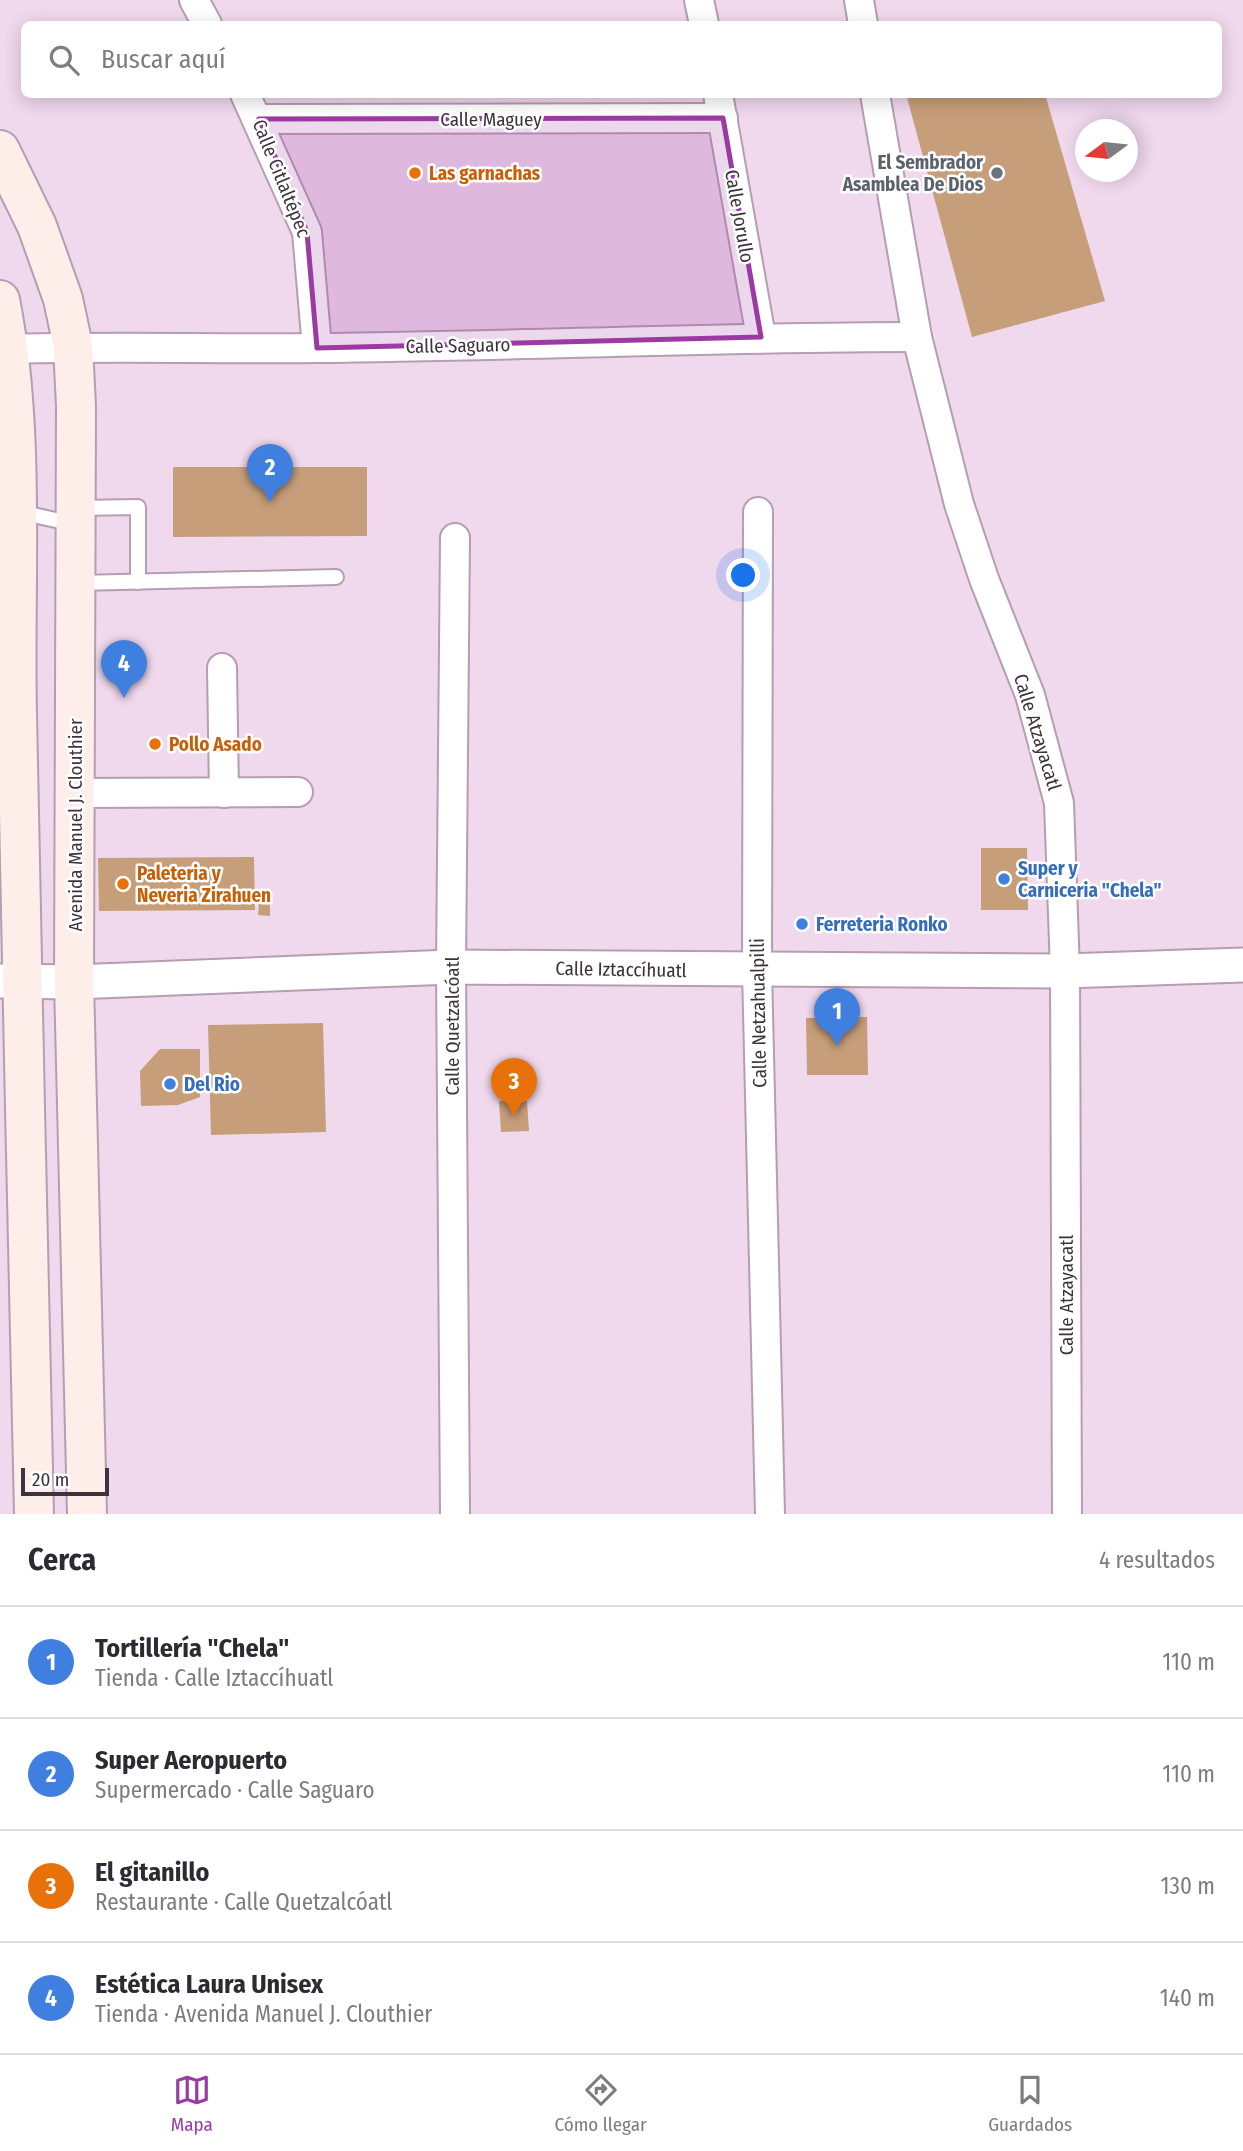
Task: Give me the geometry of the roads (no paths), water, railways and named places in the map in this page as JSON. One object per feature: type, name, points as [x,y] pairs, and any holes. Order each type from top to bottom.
[{"type":"main road","name":"Avenida Manuel J. Clouthier","points":[[0,150],[52,262],[73,346],[76,516],[74,982],[87,1514]]},
{"type":"main road","points":[[0,300],[5,349],[8,510],[11,980],[34,1514]]},
{"type":"street","points":[[194,0],[205,21]]},
{"type":"street","points":[[699,0],[703,21]]},
{"type":"street","points":[[859,0],[862,21]]},
{"type":"street","name":"Calle Citlaltépec","points":[[248,98],[307,232],[317,348]]},
{"type":"street","name":"Calle Atzayacatl","points":[[876,98],[916,337],[959,504],[984,579],[1030,695],[1054,776],[1062,827],[1067,1514]]},
{"type":"street","name":"Calle Maguey","points":[[259,119],[721,106]]},
{"type":"street","name":"Calle Jorullo","points":[[721,106],[761,337]]},
{"type":"street","name":"Calle Saguaro","points":[[5,349],[73,346],[317,348],[761,337],[916,337]]},
{"type":"street","name":"Calle Netzahualpilli","points":[[758,512],[757,970],[770,1514]]},
{"type":"street","name":"Calle Quetzalcóatl","points":[[455,538],[451,967],[455,1514]]},
{"type":"street","points":[[222,668],[224,793]]},
{"type":"street","points":[[75,793],[298,792]]},
{"type":"street","name":"Calle Iztaccíhuatl","points":[[11,980],[74,982],[451,967],[1065,971],[1243,965]]},
{"type":"lane","points":[[8,510],[76,516],[138,507],[138,582]]},
{"type":"lane","points":[[75,583],[336,577]]},
{"type":"place","name":"Las garnachas","points":[[415,173]]},
{"type":"place","name":"El Sembrador Asamblea De Dios","points":[[997,173]]},
{"type":"place","name":"Super Aeropuerto","points":[[270,502]]},
{"type":"place","name":"Estética Laura Unisex","points":[[124,698]]},
{"type":"place","name":"Pollo Asado","points":[[155,744]]},
{"type":"place","name":"Super y Carniceria \"Chela\"","points":[[1004,879]]},
{"type":"place","name":"Paleteria y Neveria Zirahuen","points":[[123,884]]},
{"type":"place","name":"Ferreteria Ronko","points":[[802,924]]},
{"type":"place","name":"Tortillería \"Chela\"","points":[[837,1046]]},
{"type":"place","name":"Del Rio","points":[[170,1084]]},
{"type":"place","name":"El gitanillo","points":[[514,1116]]}]
